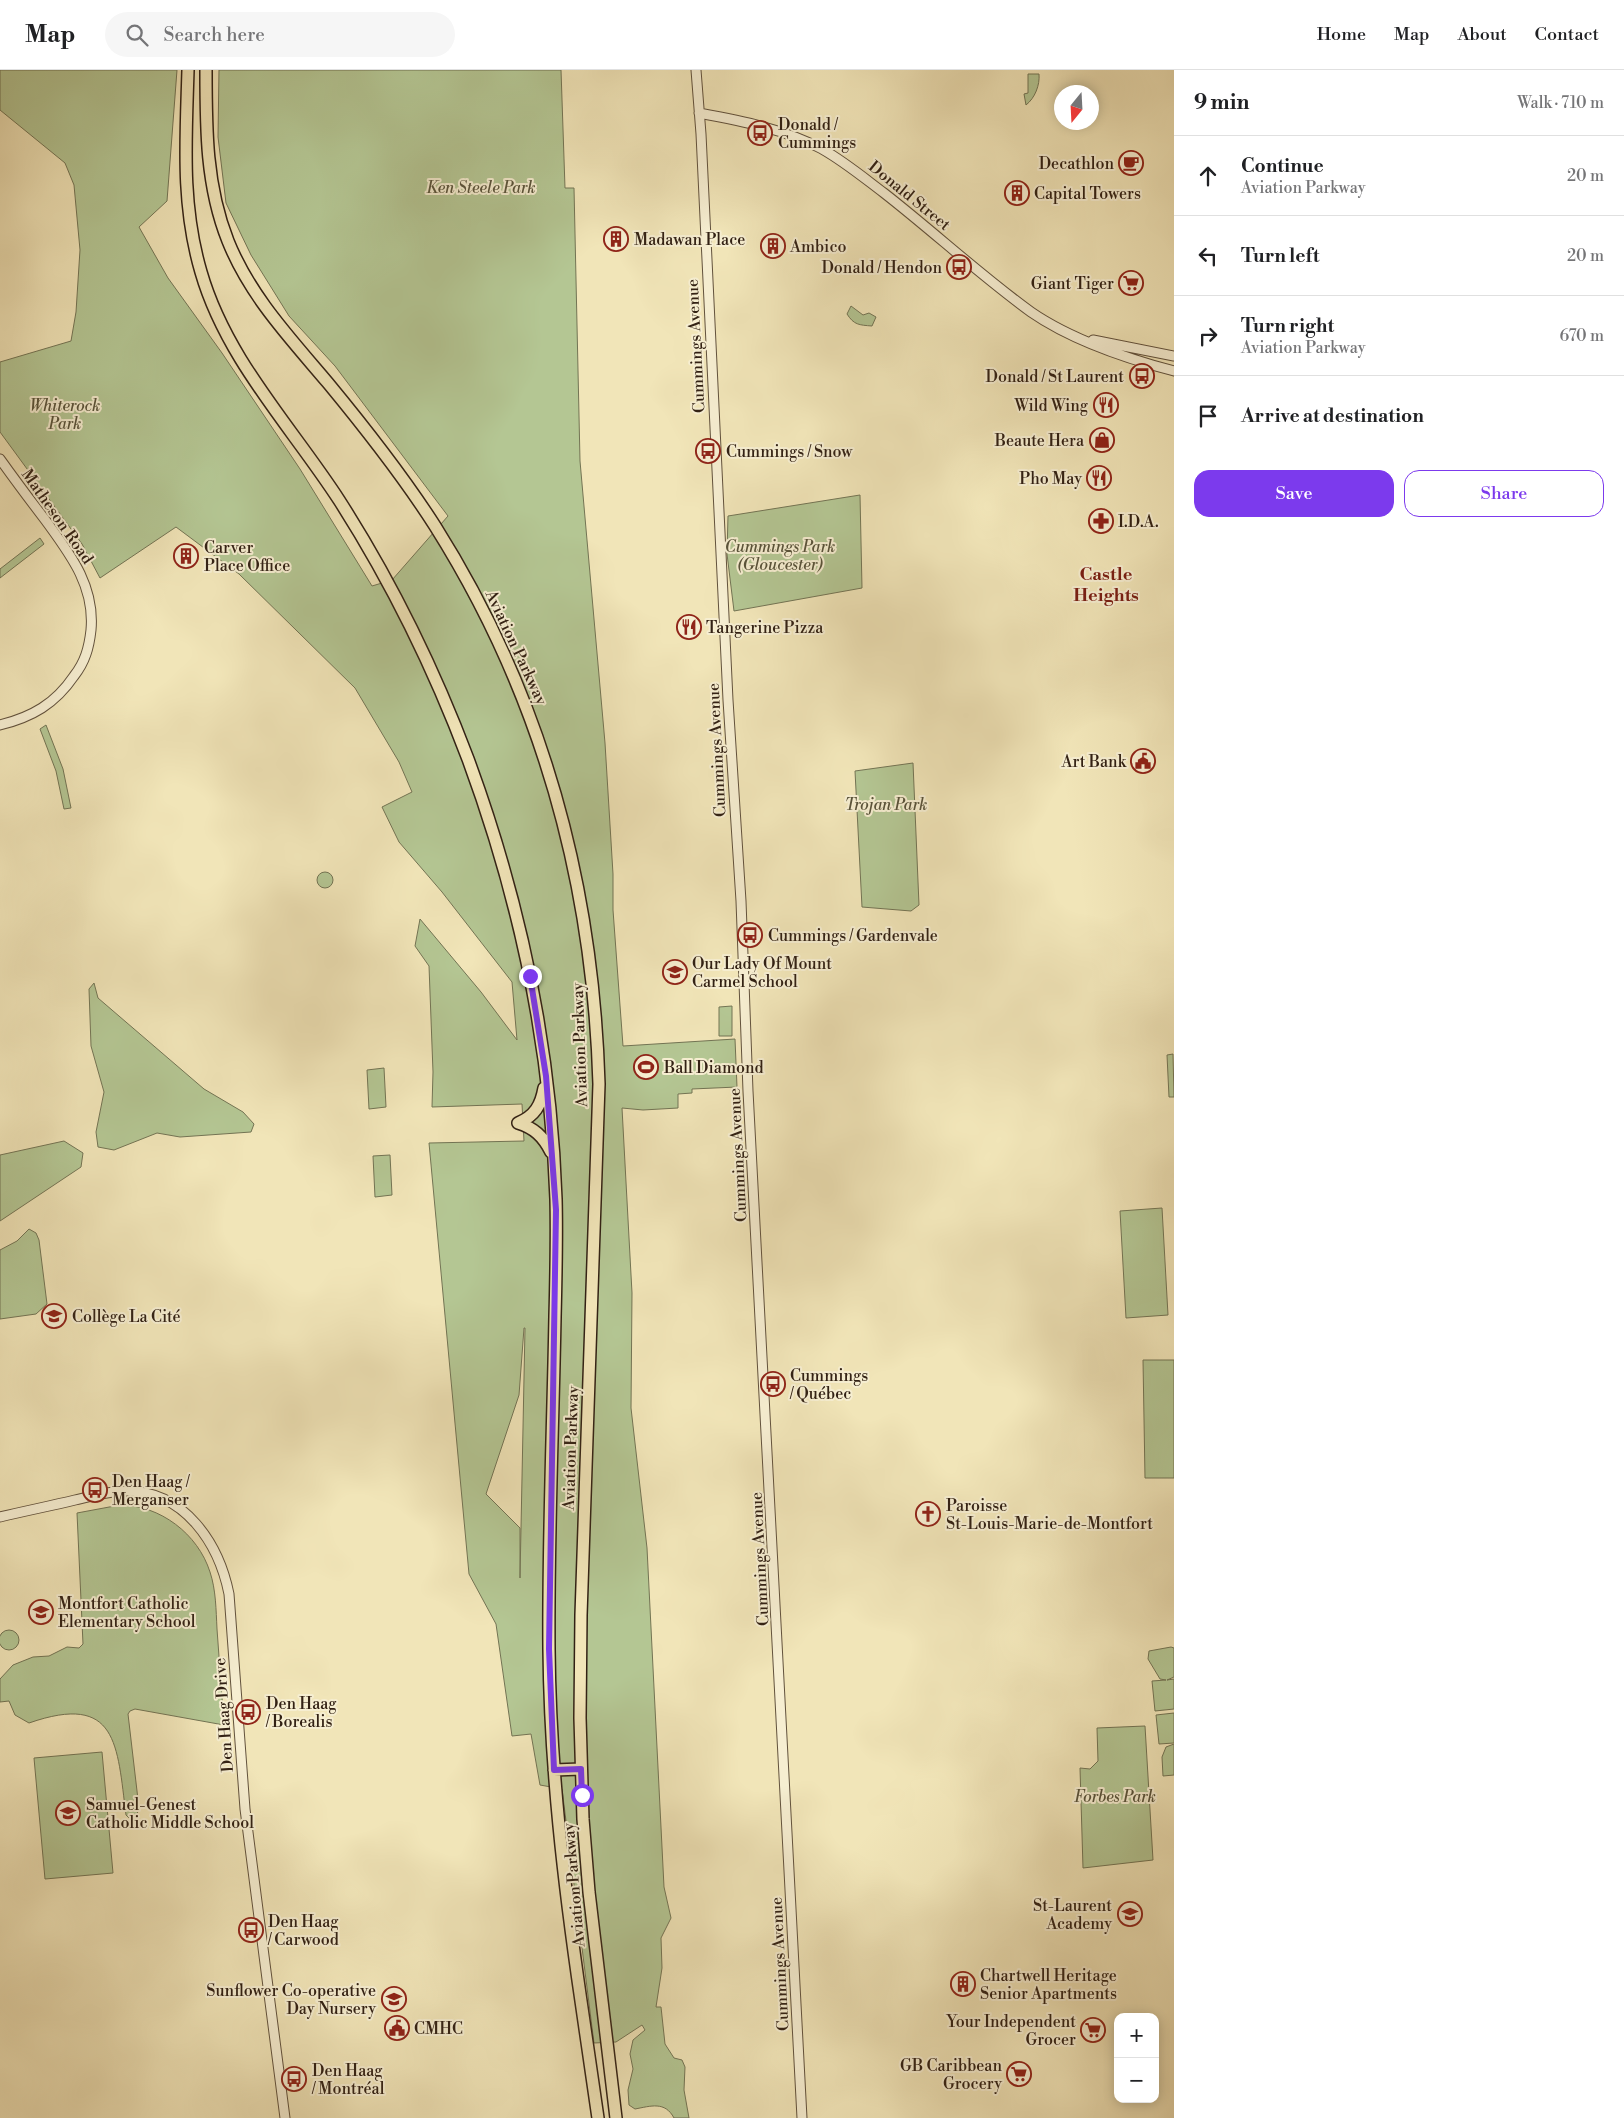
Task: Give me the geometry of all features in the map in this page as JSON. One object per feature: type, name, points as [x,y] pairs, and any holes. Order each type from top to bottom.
[{"type":"main road","name":"Aviation Parkway","points":[[188,70],[186,198],[192,236],[214,309],[238,354],[337,496],[405,616],[444,700],[478,786],[511,895],[530,976],[546,1076],[554,1160],[556,1242],[549,1649],[554,1770],[567,1895],[598,2118]]},
{"type":"main road","name":"Aviation Parkway","points":[[206,70],[206,144],[210,175],[225,232],[237,261],[268,311],[357,419],[408,485],[471,586],[502,648],[531,718],[555,786],[573,859],[584,914],[592,973],[598,1084],[580,1624],[581,1769],[589,1892],[616,2118]]},
{"type":"main road","points":[[546,1076],[543,1094],[537,1109],[530,1117],[518,1123],[532,1128],[540,1134],[554,1160]]},
{"type":"main road","points":[[554,1770],[581,1769]]},
{"type":"street","name":"Cummings Avenue","points":[[696,70],[700,113],[728,700],[740,901],[748,1091],[802,2118]]},
{"type":"street","name":"Donald Street","points":[[700,113],[762,126],[796,137],[822,149],[845,163],[896,202],[1032,313],[1118,355],[1174,371]]},
{"type":"street","name":"Donald Street","points":[[1082,338],[1174,356]]},
{"type":"street","name":"Matheson Road","points":[[0,459],[70,554],[82,576],[91,606],[91,627],[87,653],[69,684],[57,697],[36,713],[0,725]]},
{"type":"street","name":"Den Haag Drive","points":[[0,1517],[98,1495],[138,1492],[162,1499],[184,1512],[203,1530],[216,1554],[225,1576],[229,1594],[245,1809],[285,2118]]},
{"type":"green space","points":[[0,70],[177,70],[167,201],[139,227],[168,278],[222,353],[300,469],[372,586],[392,580],[448,516],[335,366],[289,316],[251,255],[226,203],[218,137],[219,70],[561,70],[565,188],[574,188],[580,461],[605,743],[613,874],[613,910],[623,1046],[735,1039],[737,1087],[692,1089],[692,1093],[678,1094],[678,1108],[643,1110],[622,1108],[632,1293],[631,1408],[647,1548],[664,1887],[671,1918],[661,1938],[662,1968],[656,2007],[661,2007],[665,2044],[674,2058],[682,2060],[685,2067],[684,2090],[689,2118],[674,2118],[662,2107],[652,2106],[635,2109],[629,2105],[628,2090],[633,2069],[630,2054],[633,2040],[645,2030],[642,2025],[616,2042],[594,2043],[562,1789],[540,1785],[531,1734],[512,1736],[496,1624],[469,1574],[429,1143],[524,1141],[522,1104],[432,1107],[433,1072],[429,966],[415,946],[420,919],[481,992],[517,1040],[512,982],[442,892],[399,842],[382,807],[412,792],[399,762],[355,688],[239,574],[176,527],[100,578],[82,544],[0,432],[0,362],[71,341],[76,312],[80,250],[74,185],[65,163],[0,110]],"holes":[[[525,1328],[520,1578],[520,1528],[486,1494],[519,1395]]]},
{"type":"green space","points":[[1028,74],[1039,74],[1039,78],[1038,87],[1026,105],[1024,94],[1028,93]]},
{"type":"green space","points":[[851,306],[863,315],[869,313],[876,317],[872,326],[860,325],[852,320],[847,314]]},
{"type":"green space","name":"Cummings Park (Gloucester)","points":[[860,495],[862,588],[734,611],[727,554],[728,516]]},
{"type":"green space","points":[[40,538],[44,544],[0,578],[0,569]]},
{"type":"green space","points":[[46,725],[63,769],[71,808],[64,809],[56,771],[40,729]]},
{"type":"green space","name":"Trojan Park","points":[[913,763],[919,905],[911,911],[862,907],[855,771]]},
{"type":"green space","points":[[325,872],[331,874],[333,880],[331,886],[325,888],[319,886],[317,880],[319,874]]},
{"type":"green space","points":[[94,983],[98,998],[204,1089],[243,1112],[254,1124],[251,1132],[180,1137],[157,1133],[114,1150],[98,1147],[96,1132],[104,1092],[91,1046],[89,989]]},
{"type":"green space","points":[[732,1006],[732,1036],[719,1036],[719,1007]]},
{"type":"green space","points":[[1173,1054],[1174,1097],[1169,1097],[1167,1055]]},
{"type":"green space","points":[[384,1068],[386,1107],[369,1109],[367,1070]]},
{"type":"green space","points":[[64,1141],[83,1153],[81,1167],[0,1221],[0,1155]]},
{"type":"green space","points":[[390,1155],[392,1195],[375,1197],[373,1156]]},
{"type":"green space","points":[[1162,1208],[1168,1315],[1126,1318],[1120,1211]]},
{"type":"green space","points":[[29,1229],[36,1233],[39,1240],[47,1304],[36,1314],[0,1319],[0,1250],[17,1241]]},
{"type":"green space","points":[[1143,1360],[1174,1360],[1174,1478],[1145,1478]]},
{"type":"green space","points":[[120,1505],[135,1506],[149,1510],[176,1524],[187,1534],[204,1558],[210,1572],[215,1593],[224,1725],[135,1709],[130,1711],[128,1714],[139,1808],[131,1820],[126,1815],[120,1767],[115,1747],[108,1731],[96,1720],[80,1714],[58,1715],[29,1723],[15,1715],[9,1701],[0,1702],[0,1679],[13,1665],[33,1657],[49,1656],[67,1647],[79,1648],[83,1644],[77,1513]]},
{"type":"green space","points":[[9,1630],[16,1633],[19,1640],[16,1647],[9,1650],[2,1647],[-1,1640],[2,1633]]},
{"type":"green space","points":[[1174,1648],[1174,1677],[1167,1680],[1174,1679],[1174,1709],[1155,1711],[1152,1681],[1166,1680],[1160,1679],[1148,1659],[1149,1651]]},
{"type":"green space","points":[[1174,1713],[1174,1743],[1159,1744],[1156,1715]]},
{"type":"green space","name":"Forbes Park","points":[[1145,1726],[1153,1860],[1083,1868],[1080,1768],[1090,1769],[1098,1761],[1097,1728]]},
{"type":"green space","points":[[1174,1744],[1174,1775],[1163,1776],[1162,1757],[1166,1747]]},
{"type":"green space","points":[[102,1752],[113,1873],[45,1879],[34,1758]]},
{"type":"place","name":"Donald / Cummings","points":[[760,133]]},
{"type":"place","name":"Decathlon","points":[[1131,163]]},
{"type":"place","name":"Capital Towers","points":[[1017,193]]},
{"type":"place","name":"Madawan Place","points":[[616,239]]},
{"type":"place","name":"Ambico","points":[[773,246]]},
{"type":"place","name":"Donald / Hendon","points":[[959,267]]},
{"type":"place","name":"Giant Tiger","points":[[1131,283]]},
{"type":"place","name":"Donald / St Laurent","points":[[1142,376]]},
{"type":"place","name":"Wild Wing","points":[[1106,405]]},
{"type":"place","name":"Beaute Hera","points":[[1102,440]]},
{"type":"place","name":"Cummings / Snow","points":[[708,451]]},
{"type":"place","name":"Pho May","points":[[1099,478]]},
{"type":"place","name":"I.D.A.","points":[[1101,521]]},
{"type":"place","name":"Carver Place Office","points":[[186,556]]},
{"type":"place","name":"Tangerine Pizza","points":[[689,627]]},
{"type":"place","name":"Art Bank","points":[[1143,761]]},
{"type":"place","name":"Cummings / Gardenvale","points":[[750,935]]},
{"type":"place","name":"Our Lady Of Mount Carmel School","points":[[675,972]]},
{"type":"place","name":"Ball Diamond","points":[[646,1067]]},
{"type":"place","name":"Collège La Cité","points":[[54,1316]]},
{"type":"place","name":"Cummings / Québec","points":[[773,1384]]},
{"type":"place","name":"Den Haag / Merganser","points":[[95,1490]]},
{"type":"place","name":"Paroisse St-Louis-Marie-de-Montfort","points":[[928,1514]]},
{"type":"place","name":"Montfort Catholic Elementary School","points":[[41,1612]]},
{"type":"place","name":"Den Haag / Borealis","points":[[248,1712]]},
{"type":"place","name":"Samuel-Genest Catholic Middle School","points":[[68,1813]]},
{"type":"place","name":"St-Laurent Academy","points":[[1130,1914]]},
{"type":"place","name":"Den Haag / Carwood","points":[[251,1930]]},
{"type":"place","name":"Chartwell Heritage Senior Apartments","points":[[963,1984]]},
{"type":"place","name":"Sunflower Co-operative Day Nursery","points":[[394,1999]]},
{"type":"place","name":"CMHC","points":[[397,2028]]},
{"type":"place","name":"Your Independent Grocer","points":[[1093,2030]]},
{"type":"place","name":"GB Caribbean Grocery","points":[[1019,2074]]},
{"type":"place","name":"Den Haag / Montréal","points":[[294,2079]]},
{"type":"district","name":"Castle Heights","points":[[1106,584]]},
{"type":"route","points":[[530,976],[546,1076],[554,1160],[556,1210],[549,1649],[554,1770],[581,1769],[582,1795]]},
{"type":"park label","name":"Ken Steele Park","points":[[481,187]]},
{"type":"park label","name":"Whiterock Park","points":[[65,414]]}]
